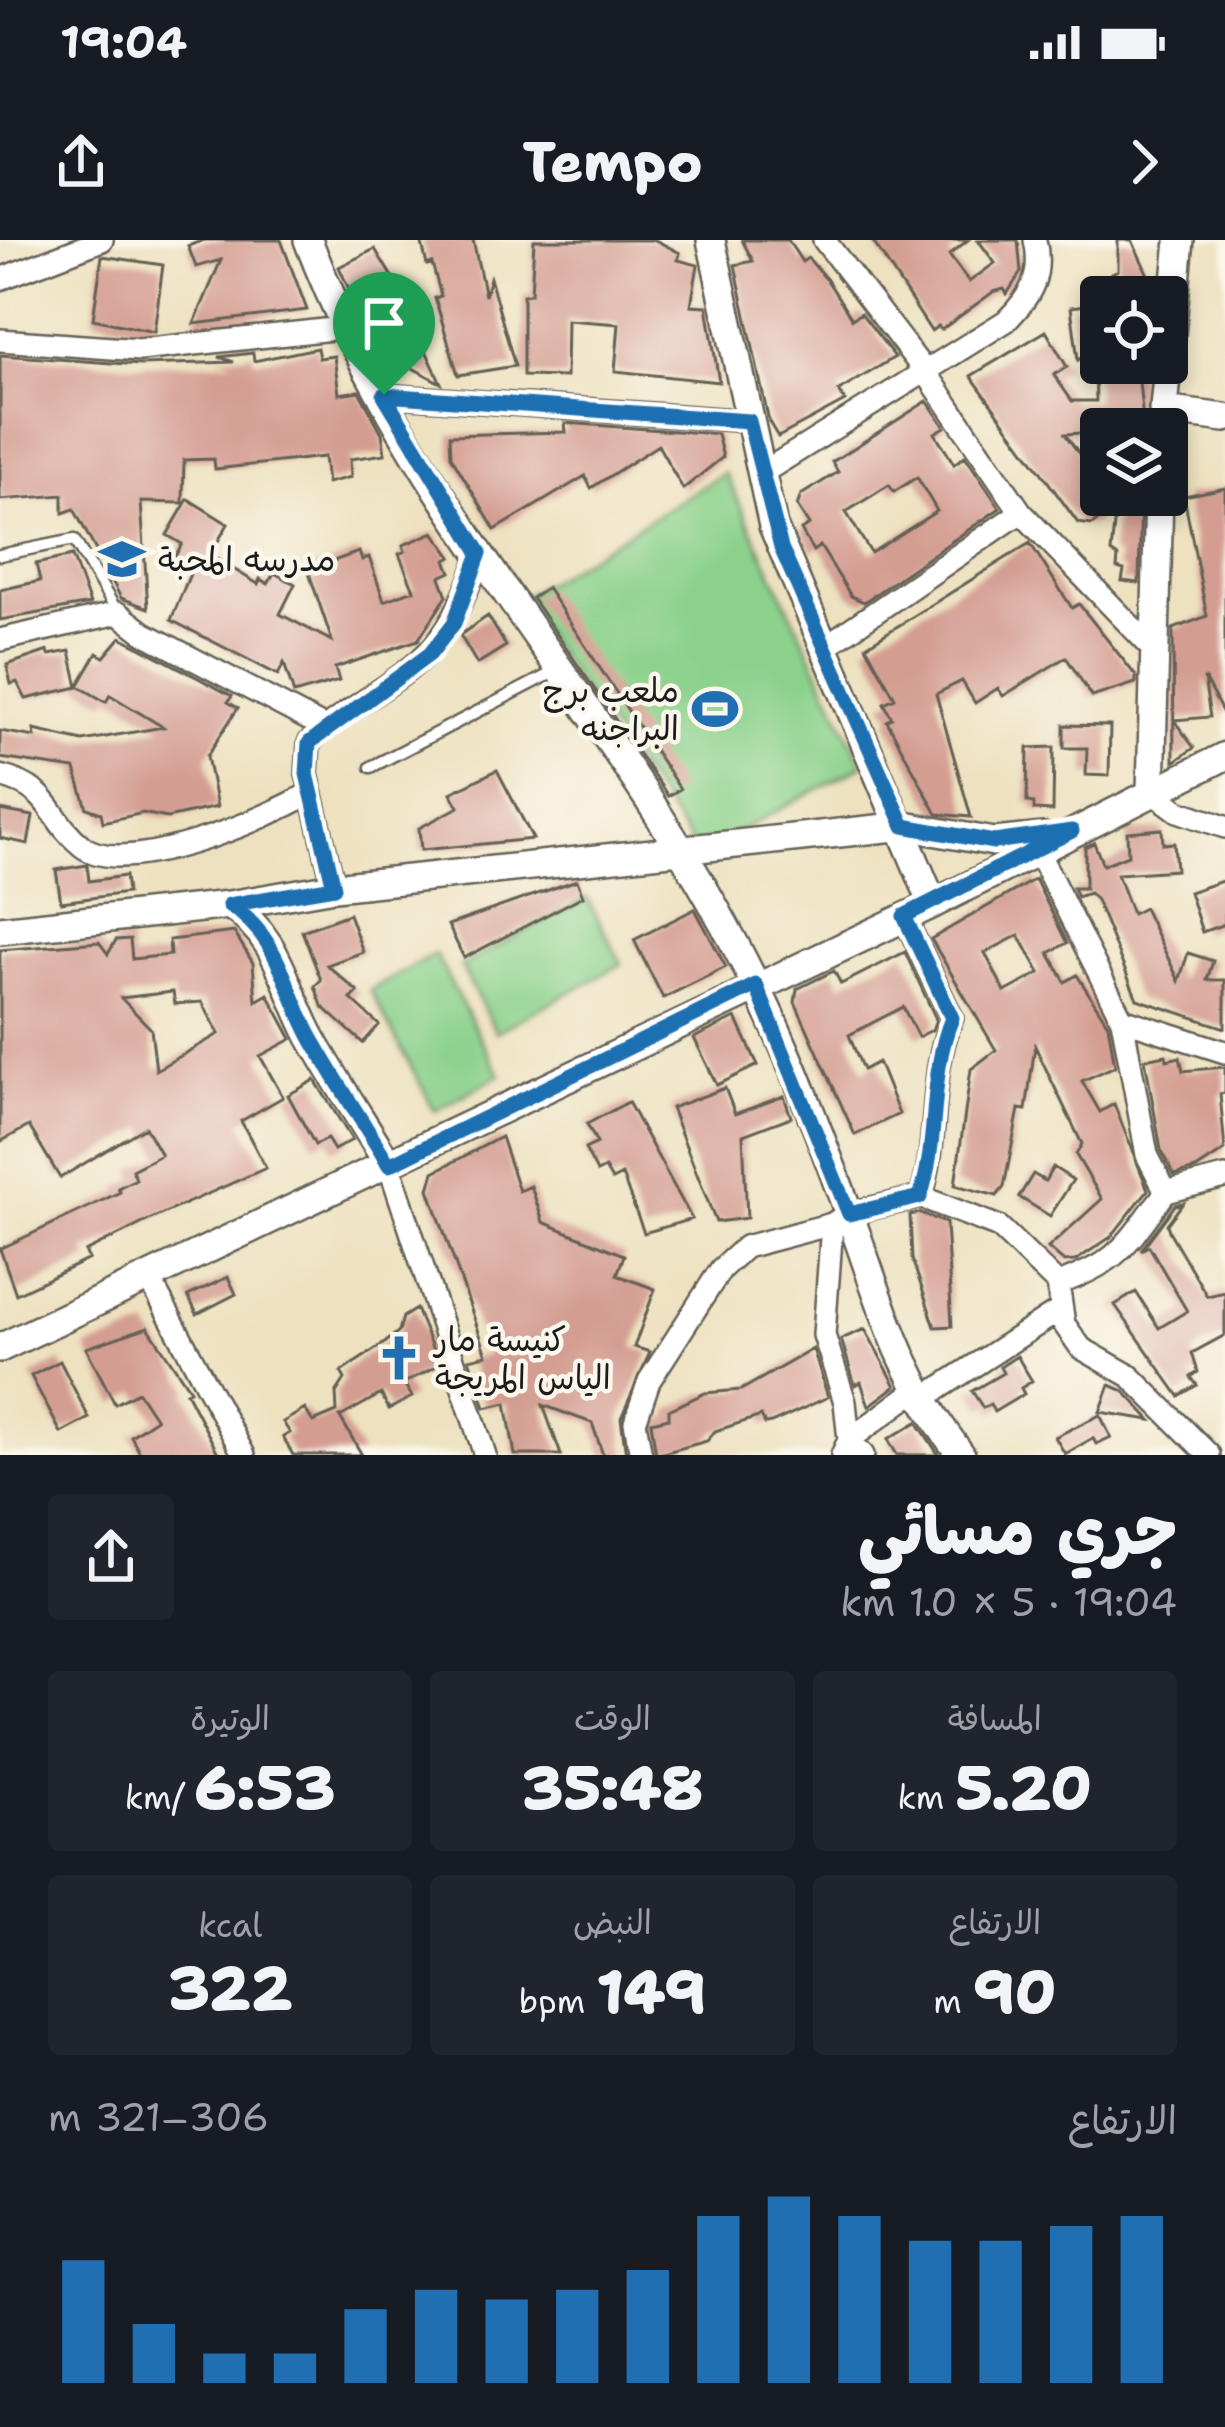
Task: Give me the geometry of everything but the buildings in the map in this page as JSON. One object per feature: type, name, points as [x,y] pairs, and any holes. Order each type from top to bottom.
[{"type":"street","points":[[0,279],[102,240]]},
{"type":"street","points":[[308,240],[342,328],[480,553],[683,852],[756,985],[841,1219],[918,1396],[961,1455]]},
{"type":"street","points":[[711,240],[781,548],[904,826],[933,904]]},
{"type":"street","points":[[824,240],[927,374],[1021,512],[1153,649]]},
{"type":"street","points":[[762,472],[1006,321],[1030,297],[1039,269],[1035,240]]},
{"type":"street","points":[[1163,408],[1180,240]]},
{"type":"street","points":[[0,340],[140,350],[342,328]]},
{"type":"street","points":[[384,395],[749,421]]},
{"type":"street","points":[[1188,419],[1225,418]]},
{"type":"street","points":[[826,646],[1021,512]]},
{"type":"street","points":[[1150,791],[1158,516]]},
{"type":"street","points":[[334,887],[310,793],[309,743],[430,654],[454,623],[480,553]]},
{"type":"street","points":[[0,640],[118,613],[144,633],[325,728]]},
{"type":"street","points":[[0,1348],[933,904],[1225,756]]},
{"type":"street","points":[[0,776],[39,790],[78,843],[103,856],[126,858],[235,829],[310,793]]},
{"type":"street","points":[[1150,791],[1178,811],[1225,827]]},
{"type":"street","points":[[0,930],[229,905],[334,887],[904,826],[994,842],[1072,831]]},
{"type":"street","points":[[1036,848],[1122,1019],[1147,1155],[1166,1192]]},
{"type":"street","points":[[229,905],[253,922],[269,944],[311,1036],[389,1165],[485,1455]]},
{"type":"street","points":[[904,916],[952,1018],[938,1052],[931,1166],[920,1197]]},
{"type":"street","points":[[1122,1019],[1225,1052]]},
{"type":"street","points":[[1058,1284],[1098,1269],[1126,1250],[1166,1192],[1225,1178]]},
{"type":"street","points":[[641,1455],[635,1422],[649,1381],[721,1269],[745,1247],[920,1197],[999,1227],[1058,1284],[1060,1310],[1081,1348],[1130,1376],[1184,1436],[1209,1455]]},
{"type":"street","points":[[841,1219],[824,1335],[844,1402],[851,1450]]},
{"type":"street","points":[[149,1278],[244,1455]]},
{"type":"street","points":[[851,1450],[918,1396],[1060,1310]]},
{"type":"lane","points":[[0,555],[74,540],[118,613]]},
{"type":"lane","points":[[371,766],[559,669]]},
{"type":"green space","name":"ملعب برج البراجنه","points":[[725,473],[863,765],[698,853],[519,599]]},
{"type":"green space","points":[[587,898],[622,964],[496,1032],[461,966]]},
{"type":"green space","points":[[435,954],[500,1075],[435,1111],[370,990]]},
{"type":"place","name":"مدرسه المحبة","points":[[122,559]]},
{"type":"place","name":"ملعب برج البراجنه","points":[[715,709]]},
{"type":"place","name":"كنيسة مار الياس المريجة","points":[[399,1358]]},
{"type":"route","points":[[384,395],[749,421],[781,548],[904,826],[994,842],[1072,831],[904,916],[952,1018],[938,1052],[931,1166],[920,1197],[849,1214],[756,985],[389,1165],[311,1036],[261,930],[229,905],[334,887],[310,793],[309,743],[430,654],[454,623],[480,553],[384,395]]}]
